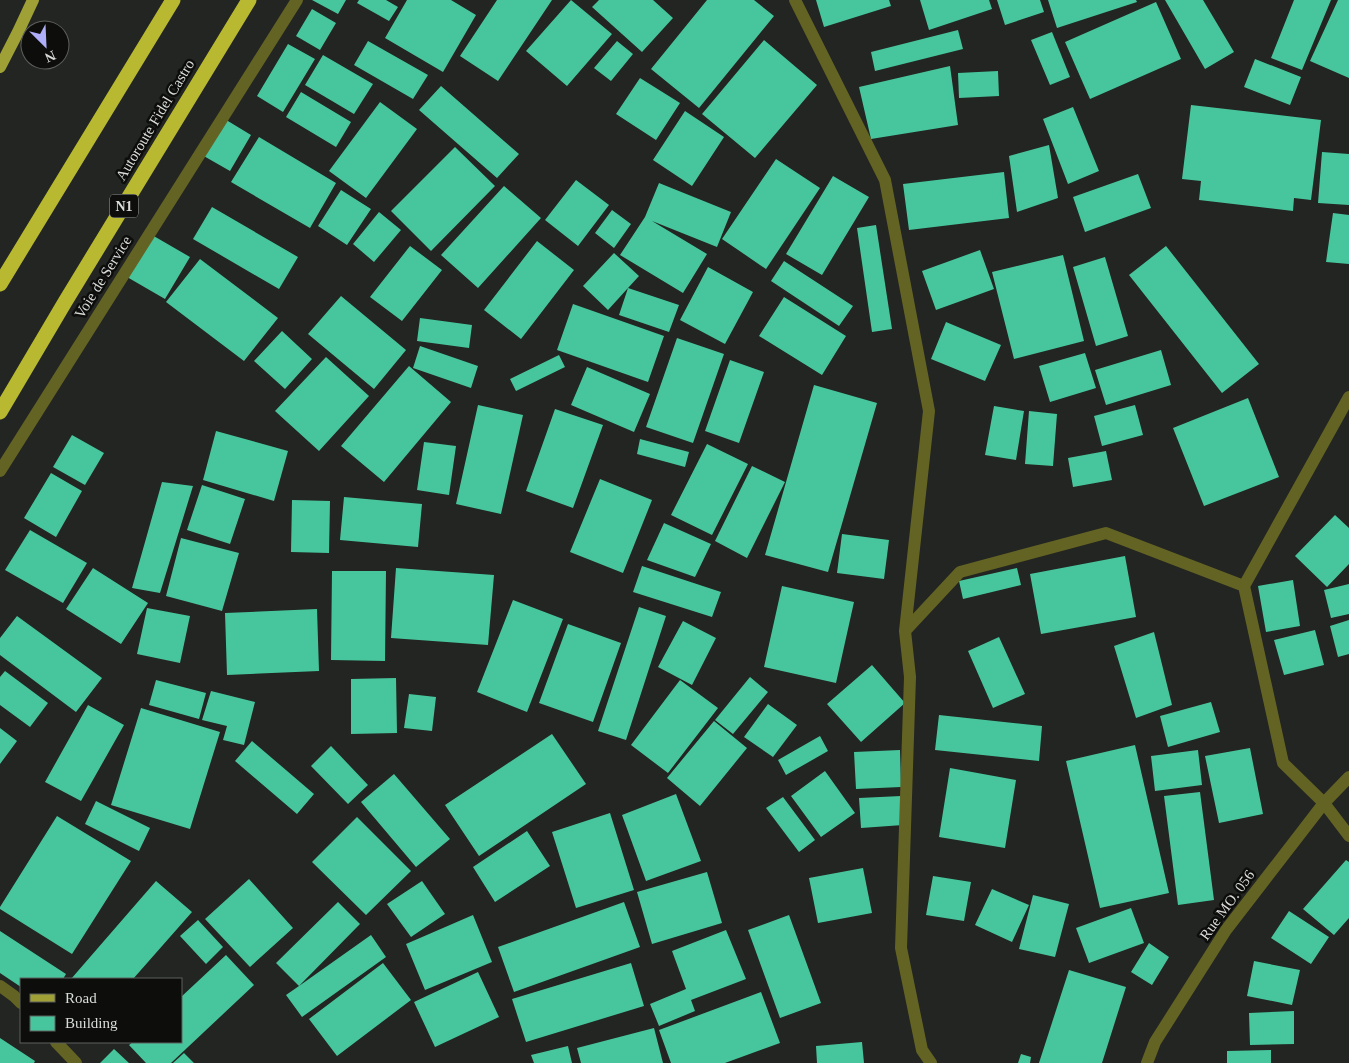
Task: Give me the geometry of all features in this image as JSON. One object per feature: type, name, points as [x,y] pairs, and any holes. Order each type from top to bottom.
[{"type":"highway","points":[[0,284],[173,0]]},
{"type":"highway","name":"Autoroute Fidel Castro","points":[[0,412],[249,0]]},
{"type":"main road","points":[[0,67],[33,0]]},
{"type":"street","name":"Voie de Service","points":[[0,471],[297,0]]},
{"type":"street","points":[[795,0],[885,180],[929,411],[905,631],[910,678],[901,948],[922,1050],[931,1063]]},
{"type":"street","points":[[1349,397],[1244,586],[1283,764],[1324,803],[1349,836]]},
{"type":"street","points":[[905,631],[960,572],[1106,533],[1244,586]]},
{"type":"street","name":"Rue MO. 056","points":[[1147,1063],[1154,1042],[1226,930],[1324,803],[1349,777]]},
{"type":"street","points":[[0,986],[20,1002]]},
{"type":"street","points":[[57,1043],[76,1063]]},
{"type":"building","points":[[312,0],[346,0],[338,14]]},
{"type":"building","points":[[359,0],[386,0],[398,7],[389,21],[357,3]]},
{"type":"building","points":[[407,0],[451,0],[476,15],[443,72],[385,38]]},
{"type":"building","points":[[497,0],[552,0],[498,81],[460,56]]},
{"type":"building","points":[[571,0],[612,34],[567,86],[526,51]]},
{"type":"building","points":[[599,0],[653,0],[673,18],[642,52],[592,7]]},
{"type":"building","points":[[707,0],[754,0],[774,16],[699,108],[651,69]]},
{"type":"building","points":[[816,0],[889,0],[891,6],[824,27]]},
{"type":"building","points":[[920,0],[989,0],[992,9],[929,30]]},
{"type":"building","points":[[997,0],[1040,0],[1044,12],[1005,25]]},
{"type":"building","points":[[1048,0],[1136,0],[1137,2],[1057,28]]},
{"type":"building","points":[[1165,0],[1203,0],[1234,52],[1205,69]]},
{"type":"building","points":[[1294,0],[1331,0],[1302,70],[1271,58]]},
{"type":"building","points":[[1338,0],[1349,0],[1349,78],[1310,61]]},
{"type":"building","points":[[1156,2],[1181,59],[1090,99],[1065,42]]},
{"type":"building","points":[[312,9],[336,23],[320,50],[296,36]]},
{"type":"building","points":[[958,30],[963,49],[875,71],[871,52]]},
{"type":"building","points":[[1052,32],[1070,77],[1050,85],[1031,40]]},
{"type":"building","points":[[764,40],[817,85],[755,158],[702,114]]},
{"type":"building","points":[[368,41],[428,75],[413,99],[354,65]]},
{"type":"building","points":[[617,41],[633,54],[611,81],[594,68]]},
{"type":"building","points":[[288,44],[315,59],[283,112],[257,96]]},
{"type":"building","points":[[323,55],[373,84],[354,114],[305,85]]},
{"type":"building","points":[[1255,59],[1301,77],[1290,105],[1244,87]]},
{"type":"building","points":[[950,66],[958,125],[871,139],[859,87]]},
{"type":"building","points":[[998,71],[999,96],[959,98],[958,73]]},
{"type":"building","points":[[640,78],[680,103],[656,140],[616,114]]},
{"type":"building","points":[[441,86],[519,154],[497,178],[419,110]]},
{"type":"building","points":[[301,92],[351,122],[336,147],[286,117]]},
{"type":"building","points":[[380,102],[417,129],[366,198],[329,171]]},
{"type":"building","points":[[1191,105],[1321,120],[1311,200],[1294,198],[1293,211],[1199,200],[1201,181],[1182,179]]},
{"type":"building","points":[[1073,107],[1099,171],[1068,184],[1043,119]]},
{"type":"building","points":[[685,111],[724,137],[692,186],[653,160]]},
{"type":"building","points":[[223,118],[251,135],[230,171],[202,155]]},
{"type":"building","points":[[259,137],[336,183],[310,228],[231,182]]},
{"type":"building","points":[[1049,145],[1058,198],[1017,212],[1009,156]]},
{"type":"building","points":[[455,147],[495,186],[431,251],[391,211]]},
{"type":"building","points":[[1322,152],[1349,154],[1349,205],[1318,203]]},
{"type":"building","points":[[776,159],[820,188],[766,269],[722,239]]},
{"type":"building","points":[[1004,172],[1009,218],[909,230],[903,184]]},
{"type":"building","points":[[1138,174],[1151,208],[1085,232],[1073,197]]},
{"type":"building","points":[[833,176],[869,197],[822,275],[786,254]]},
{"type":"building","points":[[576,180],[609,205],[578,246],[545,220]]},
{"type":"building","points":[[659,183],[731,212],[717,247],[652,221],[707,254],[683,293],[620,255],[645,217]]},
{"type":"building","points":[[504,186],[541,218],[478,288],[441,255]]},
{"type":"building","points":[[341,190],[371,209],[347,245],[318,226]]},
{"type":"building","points":[[212,207],[298,257],[279,289],[193,239]]},
{"type":"building","points":[[612,210],[631,224],[614,248],[595,233]]},
{"type":"building","points":[[379,212],[401,230],[374,262],[353,244]]},
{"type":"building","points":[[1333,213],[1349,215],[1349,264],[1326,262]]},
{"type":"building","points":[[876,225],[892,329],[872,332],[857,228]]},
{"type":"building","points":[[152,235],[190,257],[165,299],[127,277]]},
{"type":"building","points":[[537,241],[574,270],[521,339],[484,310]]},
{"type":"building","points":[[410,246],[442,270],[402,321],[370,297]]},
{"type":"building","points":[[1166,246],[1259,364],[1222,393],[1129,275]]},
{"type":"building","points":[[980,250],[994,289],[936,310],[922,271]]},
{"type":"building","points":[[614,253],[639,276],[608,310],[583,286]]},
{"type":"building","points":[[1063,255],[1084,341],[1014,359],[992,272]]},
{"type":"building","points":[[1105,257],[1128,336],[1096,346],[1073,267]]},
{"type":"building","points":[[200,259],[278,318],[244,361],[166,302]]},
{"type":"building","points":[[784,261],[853,306],[839,326],[771,281]]},
{"type":"building","points":[[708,267],[753,292],[725,344],[680,320]]},
{"type":"building","points":[[628,288],[679,305],[669,332],[619,315]]},
{"type":"building","points":[[341,296],[406,350],[374,389],[308,334]]},
{"type":"building","points":[[784,297],[846,336],[822,375],[759,336]]},
{"type":"building","points":[[573,304],[664,336],[648,382],[557,350]]},
{"type":"building","points":[[420,318],[472,325],[469,348],[417,341]]},
{"type":"building","points":[[946,322],[1001,345],[985,381],[931,359]]},
{"type":"building","points":[[282,331],[312,359],[285,389],[254,361]]},
{"type":"building","points":[[677,338],[724,354],[693,443],[646,427]]},
{"type":"building","points":[[420,346],[478,366],[471,388],[413,368]]},
{"type":"building","points":[[1161,350],[1171,385],[1106,405],[1095,370]]},
{"type":"building","points":[[1085,353],[1096,388],[1050,402],[1039,366]]},
{"type":"building","points":[[559,355],[565,367],[516,391],[510,379]]},
{"type":"building","points":[[326,357],[369,396],[319,451],[275,411]]},
{"type":"building","points":[[730,360],[764,372],[739,443],[705,431]]},
{"type":"building","points":[[409,366],[451,402],[384,482],[341,446]]},
{"type":"building","points":[[587,367],[650,394],[634,432],[571,405]]},
{"type":"building","points":[[814,385],[877,403],[828,572],[765,555]]},
{"type":"building","points":[[1248,398],[1279,477],[1204,506],[1173,428]]},
{"type":"building","points":[[478,405],[523,415],[501,514],[456,504]]},
{"type":"building","points":[[1135,405],[1143,435],[1102,446],[1094,416]]},
{"type":"building","points":[[994,406],[1024,411],[1016,460],[985,455]]},
{"type":"building","points":[[555,409],[603,425],[573,508],[526,491]]},
{"type":"building","points":[[1029,411],[1057,414],[1053,466],[1025,464]]},
{"type":"building","points":[[216,431],[288,451],[274,501],[203,480]]},
{"type":"building","points":[[72,435],[104,453],[85,485],[53,467]]},
{"type":"building","points":[[640,439],[689,452],[685,467],[637,454]]},
{"type":"building","points":[[424,442],[456,446],[449,495],[417,490]]},
{"type":"building","points":[[707,444],[748,464],[712,535],[671,515]]},
{"type":"building","points":[[1106,451],[1112,480],[1073,487],[1068,458]]},
{"type":"building","points":[[752,466],[785,482],[747,558],[715,541]]},
{"type":"building","points":[[51,473],[82,491],[56,537],[24,518]]},
{"type":"building","points":[[600,479],[652,500],[623,573],[570,552]]},
{"type":"building","points":[[162,482],[193,486],[160,593],[132,588]]},
{"type":"building","points":[[202,485],[245,499],[230,544],[187,530]]},
{"type":"building","points":[[344,497],[422,504],[418,547],[340,540]]},
{"type":"building","points":[[292,500],[330,501],[329,553],[291,552]]},
{"type":"building","points":[[1335,515],[1349,528],[1349,564],[1327,587],[1295,556]]},
{"type":"building","points":[[664,523],[711,544],[695,577],[647,560]]},
{"type":"building","points":[[30,530],[87,563],[63,603],[5,570]]},
{"type":"building","points":[[842,534],[889,540],[884,579],[837,573]]},
{"type":"building","points":[[181,538],[239,553],[222,611],[166,596]]},
{"type":"building","points":[[1125,556],[1136,617],[1041,634],[1030,574]]},
{"type":"building","points":[[642,566],[721,592],[712,617],[633,592]]},
{"type":"building","points":[[93,568],[148,603],[121,644],[66,609]]},
{"type":"building","points":[[396,568],[494,575],[488,645],[391,638]]},
{"type":"building","points":[[1017,568],[1021,585],[963,599],[959,581]]},
{"type":"building","points":[[332,571],[386,571],[385,661],[331,660]]},
{"type":"building","points":[[1293,580],[1300,626],[1266,632],[1258,586]]},
{"type":"building","points":[[1349,584],[1349,614],[1331,618],[1324,590]]},
{"type":"building","points":[[782,586],[854,602],[836,683],[764,667]]},
{"type":"building","points":[[513,600],[563,619],[527,712],[477,692]]},
{"type":"building","points":[[639,607],[666,616],[626,740],[598,731]]},
{"type":"building","points":[[147,608],[190,616],[180,663],[137,654]]},
{"type":"building","points":[[317,609],[319,671],[227,675],[225,613]]},
{"type":"building","points":[[17,616],[102,678],[76,712],[0,655],[0,638]]},
{"type":"building","points":[[1349,620],[1349,654],[1338,657],[1330,626]]},
{"type":"building","points":[[683,621],[716,638],[692,685],[658,667]]},
{"type":"building","points":[[568,624],[621,643],[593,722],[539,703]]},
{"type":"building","points":[[1315,630],[1324,665],[1284,675],[1274,640]]},
{"type":"building","points":[[1154,632],[1172,705],[1136,718],[1114,646]]},
{"type":"building","points":[[999,637],[1025,694],[993,708],[968,651]]},
{"type":"building","points":[[872,665],[905,703],[861,742],[827,704]]},
{"type":"building","points":[[5,671],[48,703],[30,727],[0,705],[0,677]]},
{"type":"building","points":[[750,677],[768,692],[733,734],[715,720]]},
{"type":"building","points":[[396,678],[397,733],[351,734],[351,679]]},
{"type":"building","points":[[156,680],[206,693],[199,719],[149,705]]},
{"type":"building","points":[[680,680],[718,708],[668,773],[631,745]]},
{"type":"building","points":[[211,691],[255,702],[244,745],[223,740],[227,726],[202,720]]},
{"type":"building","points":[[409,694],[436,697],[432,731],[404,728]]},
{"type":"building","points":[[1211,702],[1220,732],[1168,747],[1160,716]]},
{"type":"building","points":[[768,704],[797,725],[773,757],[744,737]]},
{"type":"building","points":[[88,705],[124,725],[81,801],[45,782]]},
{"type":"building","points":[[141,708],[220,732],[190,829],[111,805]]},
{"type":"building","points":[[939,715],[1042,726],[1039,761],[935,750]]},
{"type":"building","points":[[714,721],[747,748],[700,806],[667,778]]},
{"type":"building","points":[[0,728],[17,741],[0,764]]},
{"type":"building","points":[[552,734],[586,784],[479,856],[445,805]]},
{"type":"building","points":[[820,736],[828,751],[786,775],[778,760]]},
{"type":"building","points":[[252,741],[314,794],[297,814],[235,761]]},
{"type":"building","points":[[1135,745],[1169,893],[1100,908],[1066,761]]},
{"type":"building","points":[[331,746],[368,785],[348,804],[311,766]]},
{"type":"building","points":[[1250,748],[1263,814],[1219,823],[1205,756]]},
{"type":"building","points":[[900,750],[901,787],[856,789],[854,752]]},
{"type":"building","points":[[1198,750],[1202,785],[1155,791],[1151,756]]},
{"type":"building","points":[[950,768],[1016,780],[1005,848],[939,837]]},
{"type":"building","points":[[825,771],[855,813],[821,837],[791,796]]},
{"type":"building","points":[[394,774],[450,839],[416,867],[361,802]]},
{"type":"building","points":[[1200,792],[1214,900],[1178,905],[1164,796]]},
{"type":"building","points":[[676,794],[701,861],[646,881],[622,815]]},
{"type":"building","points":[[901,796],[903,825],[861,828],[859,798]]},
{"type":"building","points":[[783,797],[815,840],[799,852],[766,808]]},
{"type":"building","points":[[96,801],[150,828],[139,851],[85,824]]},
{"type":"building","points":[[610,813],[634,890],[576,908],[552,832]]},
{"type":"building","points":[[57,816],[131,861],[72,954],[0,909]]},
{"type":"building","points":[[357,817],[411,871],[366,915],[312,862]]},
{"type":"building","points":[[527,831],[550,866],[495,902],[473,867]]},
{"type":"building","points":[[1346,860],[1349,862],[1349,918],[1334,935],[1303,909]]},
{"type":"building","points":[[863,868],[872,913],[818,923],[809,878]]},
{"type":"building","points":[[707,872],[722,923],[652,944],[637,892]]},
{"type":"building","points":[[933,876],[971,882],[964,921],[926,915]]},
{"type":"building","points":[[249,879],[293,928],[250,967],[205,919]]},
{"type":"building","points":[[156,881],[192,912],[134,978],[72,978]]},
{"type":"building","points":[[422,881],[445,914],[411,937],[387,904]]},
{"type":"building","points":[[992,889],[1029,905],[1012,942],[975,925]]},
{"type":"building","points":[[1033,895],[1069,904],[1055,957],[1019,949]]},
{"type":"building","points":[[338,902],[360,924],[299,986],[276,963]]},
{"type":"building","points":[[624,902],[640,947],[514,992],[498,947]]},
{"type":"building","points":[[1131,908],[1144,943],[1089,963],[1076,928]]},
{"type":"building","points":[[1289,911],[1329,937],[1311,964],[1271,938]]},
{"type":"building","points":[[473,915],[492,962],[425,990],[406,944]]},
{"type":"building","points":[[789,915],[821,1003],[780,1018],[748,930]]},
{"type":"building","points":[[198,920],[223,947],[206,964],[180,936]]},
{"type":"building","points":[[726,930],[746,979],[691,1000],[695,1011],[659,1026],[650,1004],[686,989],[672,951]]},
{"type":"building","points":[[0,931],[66,974],[64,978],[20,978],[20,986],[0,973]]},
{"type":"building","points":[[371,935],[386,957],[302,1017],[286,995]]},
{"type":"building","points":[[1149,943],[1169,957],[1152,985],[1131,972]]},
{"type":"building","points":[[226,955],[254,985],[171,1063],[146,1063],[129,1045],[132,1043],[182,1043],[182,996]]},
{"type":"building","points":[[1254,961],[1300,970],[1292,1005],[1247,996]]},
{"type":"building","points":[[383,963],[411,1000],[337,1056],[309,1019]]},
{"type":"building","points":[[631,963],[644,1006],[526,1042],[512,999]]},
{"type":"building","points":[[1069,970],[1126,987],[1102,1063],[1039,1063]]},
{"type":"building","points":[[478,972],[499,1017],[435,1047],[414,1002]]},
{"type":"building","points":[[761,992],[780,1043],[725,1063],[671,1063],[659,1030]]},
{"type":"building","points":[[1294,1011],[1294,1044],[1250,1045],[1249,1013]]},
{"type":"building","points":[[654,1028],[663,1063],[581,1063],[577,1048]]},
{"type":"building","points":[[0,1038],[35,1061],[34,1063],[0,1063]]},
{"type":"building","points":[[862,1042],[864,1063],[817,1063],[816,1046]]},
{"type":"building","points":[[568,1046],[572,1063],[534,1063],[531,1055]]},
{"type":"building","points":[[114,1049],[129,1063],[100,1063]]},
{"type":"building","points":[[1271,1050],[1271,1063],[1227,1063],[1227,1051]]},
{"type":"building","points":[[184,1053],[194,1063],[173,1063]]},
{"type":"building","points":[[1021,1054],[1031,1057],[1030,1063],[1018,1063]]}]
